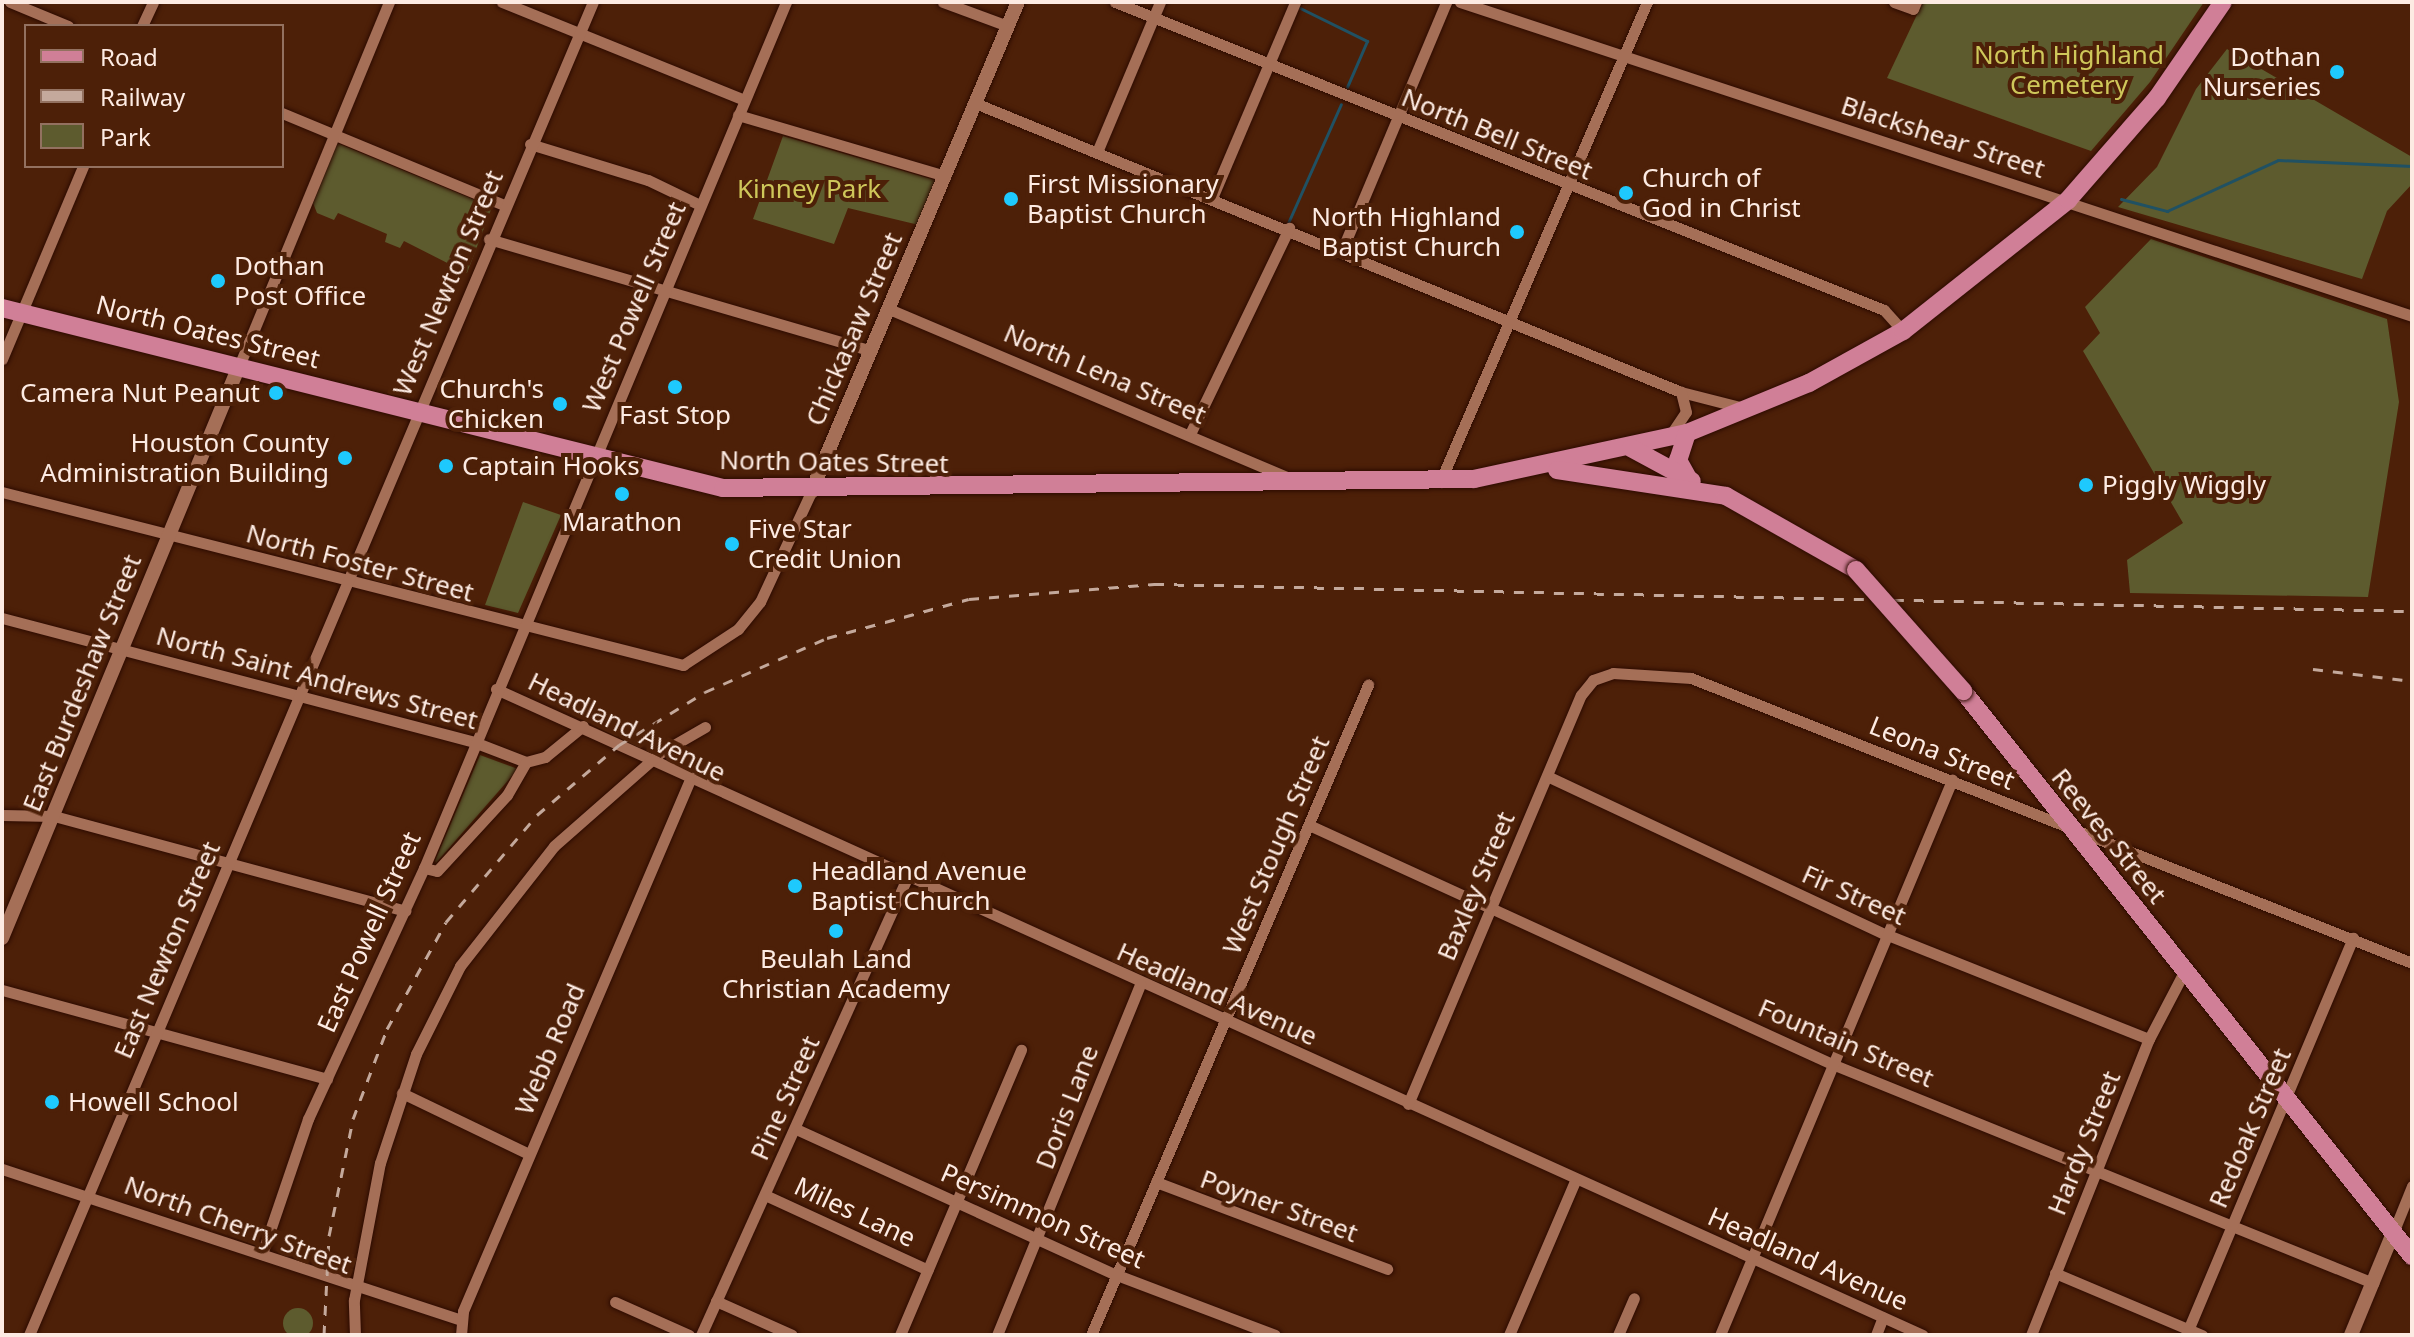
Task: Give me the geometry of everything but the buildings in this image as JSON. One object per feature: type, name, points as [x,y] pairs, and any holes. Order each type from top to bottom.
[{"type":"main road","points":[[1543,468],[1651,445],[1687,433],[1749,409],[1903,331],[2068,200],[2157,98],[2223,2]]},
{"type":"main road","name":"North Oates Street","points":[[11,310],[701,485],[811,492],[1301,487],[1440,483],[1543,468]]},
{"type":"main road","points":[[1687,433],[1678,460],[1690,480]]},
{"type":"main road","points":[[1651,445],[1652,469],[1670,483]]},
{"type":"main road","name":"Reeves Street","points":[[1651,445],[1690,480],[1726,496],[1856,570],[1963,691],[2412,1256]]},
{"type":"main road","name":"Reeves Street","points":[[1543,468],[1670,483],[1726,496]]},
{"type":"street","points":[[10,2],[63,24]]},
{"type":"street","points":[[143,24],[153,2]]},
{"type":"street","points":[[239,366],[389,2]]},
{"type":"street","points":[[502,2],[744,100]]},
{"type":"street","name":"West Newton Street","points":[[345,583],[489,239],[593,2]]},
{"type":"street","name":"West Powell Street","points":[[521,628],[786,2]]},
{"type":"street","points":[[943,2],[1008,26]]},
{"type":"street","name":"Chickasaw Street","points":[[706,654],[760,602],[811,492],[1018,2]]},
{"type":"street","name":"North Bell Street","points":[[1115,2],[1566,186],[1884,310],[1903,331]]},
{"type":"street","points":[[1097,152],[1160,2]]},
{"type":"street","points":[[1212,198],[1295,2]]},
{"type":"street","points":[[1342,250],[1400,119],[1446,2]]},
{"type":"street","name":"Blackshear Street","points":[[1460,2],[2068,200],[2412,316]]},
{"type":"street","points":[[1440,483],[1507,318],[1647,2]]},
{"type":"street","points":[[1894,2],[1915,5]]},
{"type":"street","points":[[975,103],[1289,228],[1681,392],[1749,409]]},
{"type":"street","points":[[284,114],[504,205]]},
{"type":"street","points":[[738,115],[945,176]]},
{"type":"street","points":[[530,144],[700,205]]},
{"type":"street","points":[[2,359],[11,310],[82,168]]},
{"type":"street","points":[[1190,434],[1289,228]]},
{"type":"street","points":[[489,239],[871,351]]},
{"type":"street","name":"North Lena Street","points":[[889,309],[1190,434],[1301,487]]},
{"type":"street","name":"East Burdeshaw Street","points":[[2,938],[239,366]]},
{"type":"street","points":[[1651,445],[1686,412],[1681,392]]},
{"type":"street","name":"North Foster Street","points":[[2,492],[651,661],[683,665],[706,654]]},
{"type":"street","name":"East Newton Street","points":[[32,1334],[345,583]]},
{"type":"street","name":"North Saint Andrews Street","points":[[2,618],[474,742],[526,762]]},
{"type":"street","name":"East Powell Street","points":[[262,1254],[327,1079],[424,868],[521,628]]},
{"type":"street","name":"Leona Street","points":[[1585,686],[1613,673],[1679,674],[2412,963]]},
{"type":"street","name":"West Stough Street","points":[[1091,1335],[1368,685]]},
{"type":"street","name":"Baxley Street","points":[[1408,1104],[1585,686]]},
{"type":"street","name":"Headland Avenue","points":[[496,689],[583,726],[689,782],[1923,1335]]},
{"type":"street","points":[[424,868],[437,871],[507,795],[526,762],[545,757],[583,726]]},
{"type":"street","points":[[355,1335],[356,1291],[380,1163],[402,1093],[445,994],[496,916],[554,846],[650,764],[705,727]]},
{"type":"street","name":"Fir Street","points":[[1547,776],[1885,934],[2149,1039]]},
{"type":"street","points":[[1720,1335],[1885,934],[1952,780]]},
{"type":"street","name":"Webb Road","points":[[461,1335],[460,1320],[689,782]]},
{"type":"street","points":[[2,815],[54,816],[405,911]]},
{"type":"street","name":"Fountain Street","points":[[1309,825],[1832,1064],[2373,1283]]},
{"type":"street","name":"Pine Street","points":[[701,1335],[907,878]]},
{"type":"street","name":"Redoak Street","points":[[2188,1332],[2353,938]]},
{"type":"street","name":"Hardy Street","points":[[2031,1335],[2149,1039],[2184,972]]},
{"type":"street","name":"Doris Lane","points":[[997,1335],[1140,984]]},
{"type":"street","points":[[2,990],[327,1079]]},
{"type":"street","points":[[900,1335],[1021,1050]]},
{"type":"street","points":[[402,1093],[529,1154]]},
{"type":"street","name":"Persimmon Street","points":[[796,1129],[1117,1275],[1275,1335]]},
{"type":"street","name":"North Cherry Street","points":[[2,1169],[88,1194],[262,1254],[356,1291],[460,1320]]},
{"type":"street","points":[[1509,1335],[1576,1179]]},
{"type":"street","name":"Poyner Street","points":[[1156,1182],[1387,1269]]},
{"type":"street","points":[[2351,1335],[2412,1186]]},
{"type":"street","name":"Miles Lane","points":[[765,1195],[928,1270]]},
{"type":"street","points":[[2055,1273],[2188,1332],[2202,1335]]},
{"type":"street","points":[[1618,1335],[1634,1298]]},
{"type":"street","points":[[716,1301],[792,1335]]},
{"type":"street","points":[[615,1302],[689,1335]]},
{"type":"street","points":[[1876,1335],[1883,1317]]},
{"type":"green space","name":"North Highland Cemetery","points":[[1923,2],[2204,2],[2150,82],[2091,151],[1887,78]]},
{"type":"green space","points":[[2227,49],[2412,157],[2412,184],[2387,211],[2362,279],[2118,207],[2157,167],[2196,89]]},
{"type":"green space","name":"Kinney Park","points":[[783,136],[938,181],[919,225],[848,208],[834,244],[753,219]]},
{"type":"green space","points":[[337,143],[492,207],[467,273],[404,241],[400,248],[385,242],[387,234],[338,213],[334,220],[317,213],[313,203]]},
{"type":"green space","points":[[2151,239],[2387,319],[2399,402],[2368,597],[2130,593],[2127,560],[2183,523],[2083,351],[2100,333],[2085,307]]},
{"type":"green space","points":[[523,502],[561,515],[518,613],[485,605]]},
{"type":"green space","points":[[480,755],[518,769],[436,863],[435,861]]},
{"type":"green space","points":[[298,1308],[309,1312],[313,1323],[309,1334],[298,1338],[287,1334],[283,1323],[287,1312]]},
{"type":"waterway","points":[[1300,8],[1367,41],[1347,87]]},
{"type":"waterway","points":[[1288,223],[1341,104]]},
{"type":"waterway","points":[[2121,199],[2167,211],[2278,160],[2412,166]]},
{"type":"railway","points":[[324,1335],[329,1236],[353,1119],[387,1029],[446,922],[537,815],[619,745],[705,692],[827,638],[969,599],[1154,584],[2412,611]]},
{"type":"railway","points":[[2313,669],[2412,681]]},
{"type":"place","name":"Dothan Nurseries","points":[[2337,72]]},
{"type":"place","name":"Church of God in Christ","points":[[1626,193]]},
{"type":"place","name":"First Missionary Baptist Church","points":[[1011,199]]},
{"type":"place","name":"North Highland Baptist Church","points":[[1517,232]]},
{"type":"place","name":"Dothan Post Office","points":[[218,281]]},
{"type":"place","name":"Fast Stop","points":[[675,387]]},
{"type":"place","name":"Camera Nut Peanut","points":[[276,393]]},
{"type":"place","name":"Church's Chicken","points":[[560,404]]},
{"type":"place","name":"Houston County Administration Building","points":[[345,458]]},
{"type":"place","name":"Captain Hooks","points":[[446,466]]},
{"type":"place","name":"Piggly Wiggly","points":[[2086,485]]},
{"type":"place","name":"Marathon","points":[[622,494]]},
{"type":"place","name":"Five Star Credit Union","points":[[732,544]]},
{"type":"place","name":"Headland Avenue Baptist Church","points":[[795,886]]},
{"type":"place","name":"Beulah Land Christian Academy","points":[[836,931]]},
{"type":"place","name":"Howell School","points":[[52,1102]]}]
